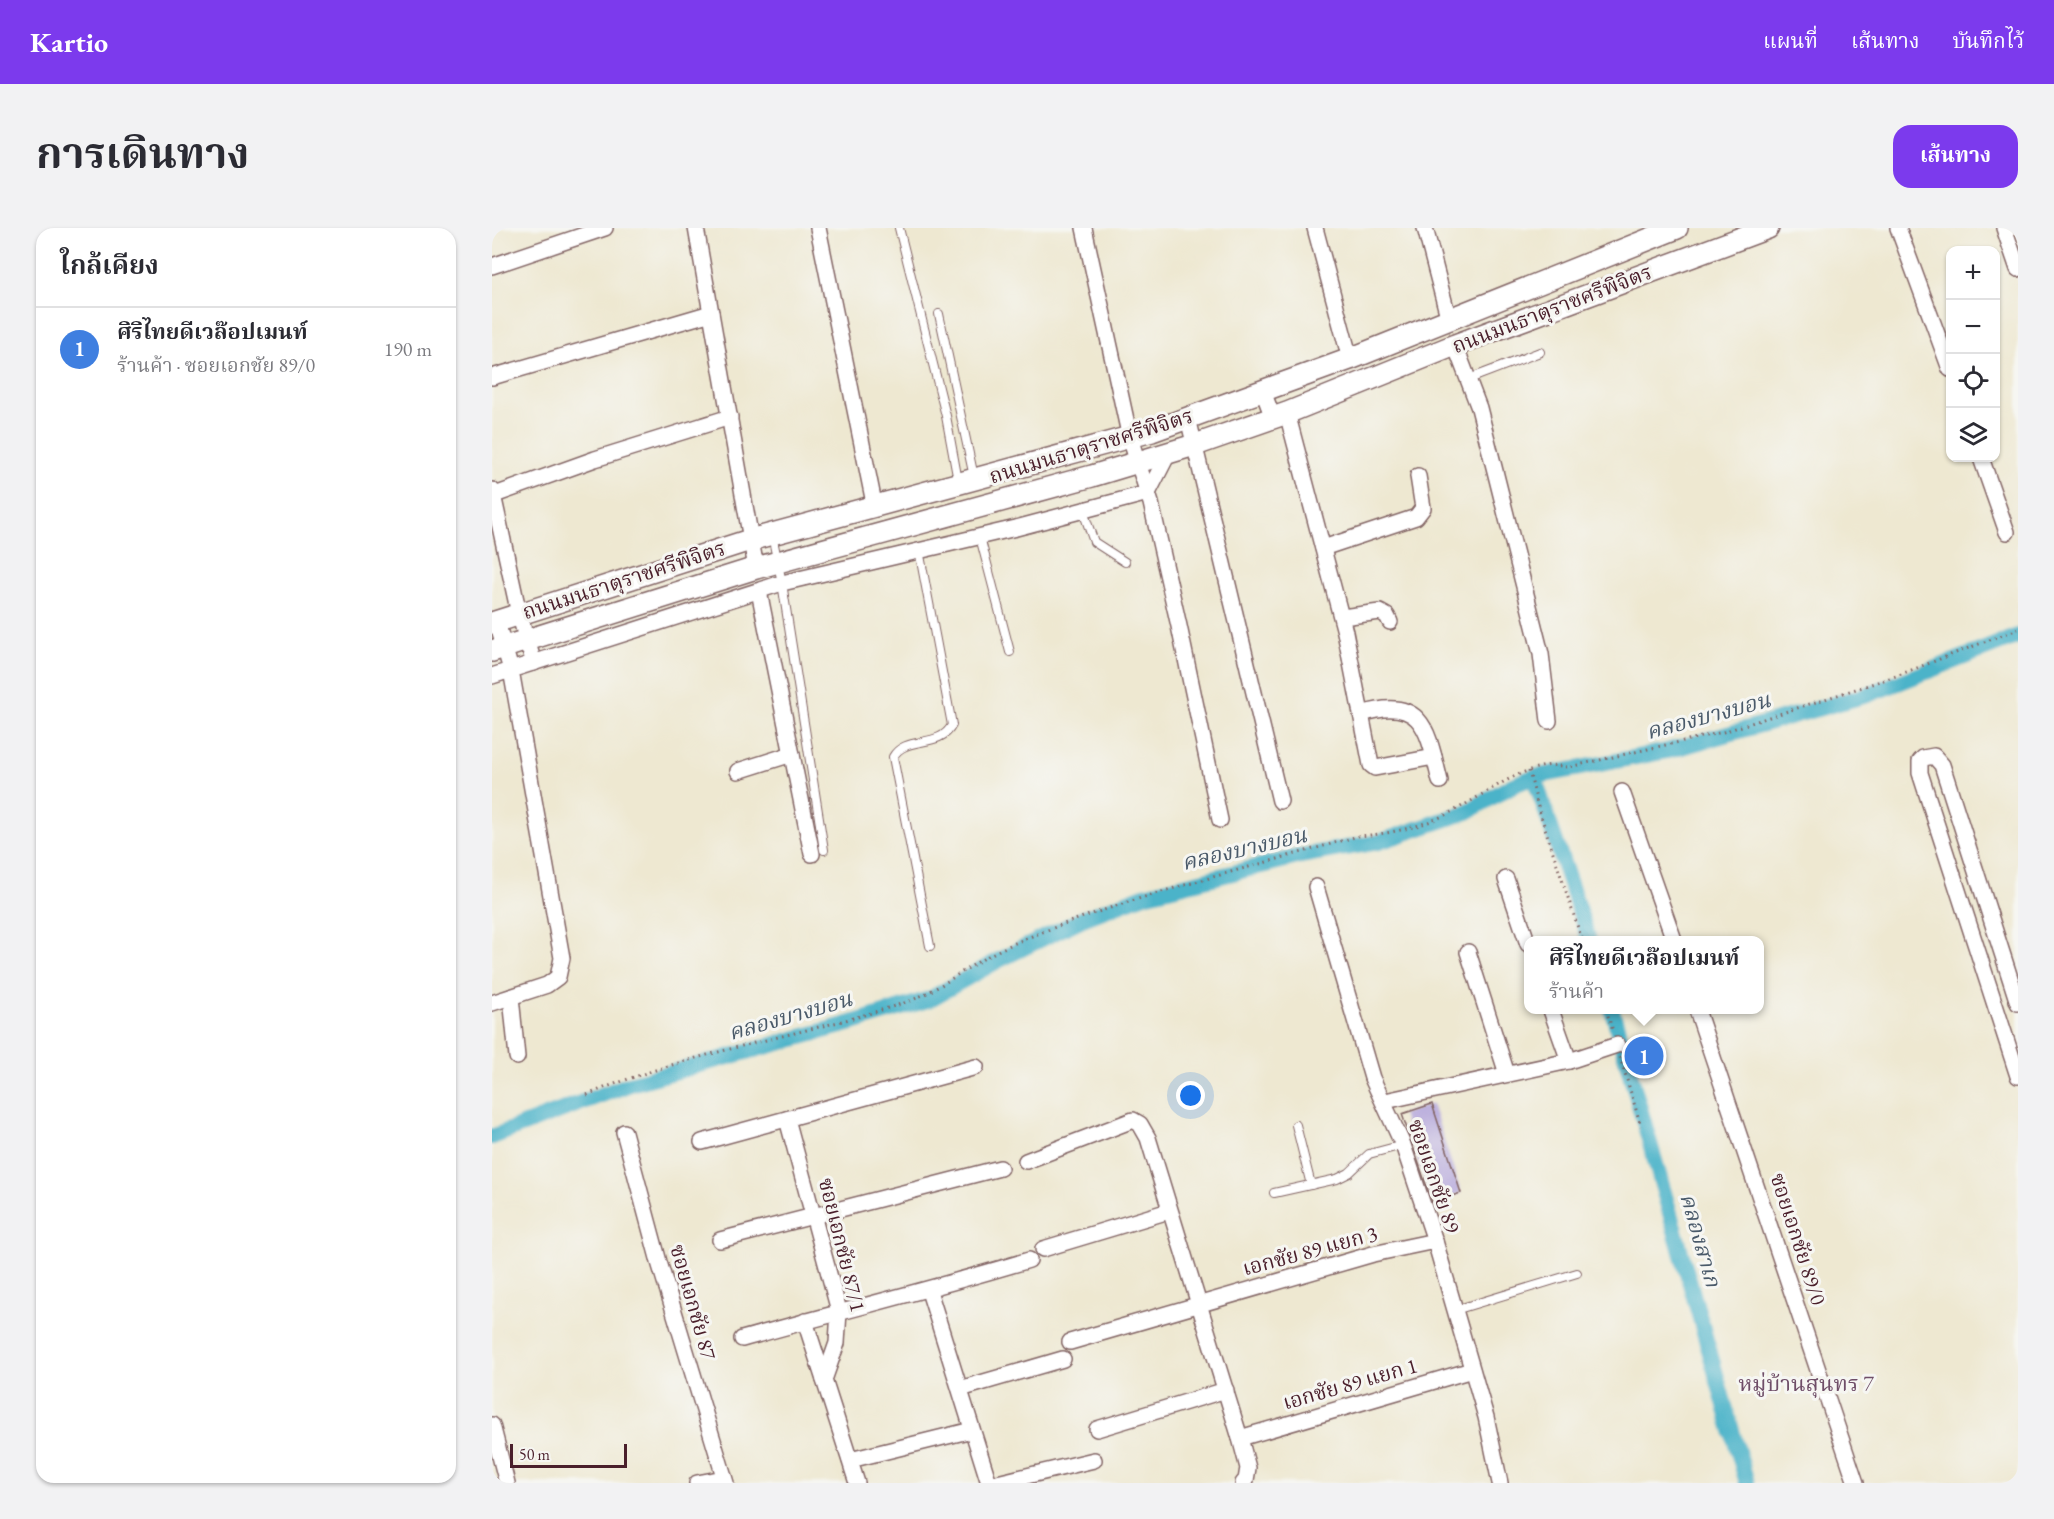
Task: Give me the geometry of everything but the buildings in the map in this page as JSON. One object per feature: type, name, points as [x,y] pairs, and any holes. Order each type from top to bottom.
[{"type":"street","points":[[492,266],[605,228]]},
{"type":"street","points":[[696,228],[756,568]]},
{"type":"street","points":[[818,228],[875,508]]},
{"type":"street","points":[[1084,228],[1130,438],[1148,493],[1220,820]]},
{"type":"street","points":[[1315,228],[1350,359]]},
{"type":"street","points":[[1425,228],[1449,320]]},
{"type":"street","name":"ถนนมนธาตุราชศรีพิจิตร","points":[[494,623],[750,540],[1130,438],[1350,359],[1677,228]]},
{"type":"street","name":"ถนนมนธาตุราชศรีพิจิตร","points":[[492,676],[759,591],[779,573],[1197,445],[1280,416],[1455,345],[1768,228]]},
{"type":"street","points":[[1898,228],[1946,358]]},
{"type":"street","points":[[2004,228],[2018,270]]},
{"type":"street","points":[[492,376],[711,313]]},
{"type":"street","points":[[1455,345],[1479,408],[1541,654],[1549,721]]},
{"type":"street","points":[[1263,391],[1280,416],[1323,548],[1342,617],[1373,767],[1434,757]]},
{"type":"street","points":[[534,663],[519,614],[492,494],[730,417]]},
{"type":"street","points":[[1188,418],[1197,445],[1280,801]]},
{"type":"street","name":"ถนนมนธาตุราชศรีพิจิตร","points":[[498,649],[756,568],[779,573],[919,550],[980,537],[1148,493],[1168,454]]},
{"type":"street","points":[[1982,462],[2007,532]]},
{"type":"street","points":[[1323,548],[1416,517],[1423,508],[1418,476]]},
{"type":"street","points":[[759,591],[792,754],[818,852]]},
{"type":"street","points":[[1342,617],[1380,612],[1388,616],[1390,622]]},
{"type":"street","points":[[492,1003],[546,985],[558,977],[562,958],[511,670],[498,649],[494,623]]},
{"type":"street","points":[[1362,714],[1383,707],[1397,710],[1420,720],[1426,729],[1440,781]]},
{"type":"street","points":[[738,771],[792,754]]},
{"type":"street","points":[[2018,1003],[1942,765],[1934,756],[1923,758],[1920,761],[1920,773],[2018,1076]]},
{"type":"street","points":[[1622,792],[1673,936]]},
{"type":"street","points":[[1506,879],[1525,936]]},
{"type":"street","name":"ซอยเอกชัย 89","points":[[1316,887],[1372,1078],[1385,1101],[1403,1145],[1435,1241],[1486,1417],[1500,1483]]},
{"type":"street","points":[[1468,952],[1507,1074]]},
{"type":"street","points":[[511,997],[517,1057]]},
{"type":"street","points":[[1552,1014],[1569,1061]]},
{"type":"street","name":"ซอยเอกชัย 89/0","points":[[1698,1014],[1856,1483]]},
{"type":"street","points":[[1385,1101],[1569,1061],[1617,1046]]},
{"type":"street","points":[[702,1142],[976,1066]]},
{"type":"street","name":"ซอยเอกชัย 87/1","points":[[787,1119],[839,1311],[837,1343],[824,1380]]},
{"type":"street","points":[[1026,1161],[1101,1130],[1136,1120],[1148,1138],[1226,1390],[1248,1468],[1246,1480],[1243,1483]]},
{"type":"street","name":"ซอยเอกชัย 87","points":[[624,1132],[675,1316],[725,1480]]},
{"type":"street","points":[[720,1240],[1000,1168]]},
{"type":"street","points":[[1043,1249],[1169,1211]]},
{"type":"street","name":"เอกชัย 89 แยก 3","points":[[1070,1341],[1373,1254],[1435,1241]]},
{"type":"street","points":[[742,1338],[839,1311],[929,1291],[1029,1260]]},
{"type":"street","points":[[929,1291],[989,1483]]},
{"type":"street","points":[[805,1321],[857,1483]]},
{"type":"street","points":[[960,1389],[1064,1359]]},
{"type":"street","name":"เอกชัย 89 แยก 1","points":[[1240,1438],[1472,1370]]},
{"type":"street","points":[[1097,1429],[1226,1390]]},
{"type":"street","points":[[492,1425],[495,1450],[507,1483]]},
{"type":"street","points":[[850,1460],[972,1430]]},
{"type":"street","points":[[997,1483],[1094,1460]]},
{"type":"street","points":[[697,1483],[725,1480]]},
{"type":"lane","points":[[898,228],[946,416],[967,483]]},
{"type":"lane","points":[[939,314],[967,483]]},
{"type":"lane","points":[[1469,379],[1540,352]]},
{"type":"lane","points":[[1083,511],[1094,542],[1125,562]]},
{"type":"lane","points":[[772,535],[818,852]]},
{"type":"lane","points":[[980,537],[1010,652]]},
{"type":"lane","points":[[919,550],[952,725],[939,738],[901,748],[892,758],[930,946]]},
{"type":"lane","points":[[1296,1125],[1311,1185]]},
{"type":"lane","points":[[1274,1193],[1311,1185],[1349,1173],[1369,1154],[1403,1145]]},
{"type":"lane","points":[[1455,1310],[1577,1273]]},
{"type":"path","points":[[587,1095],[660,1067],[903,1004],[1018,943],[1093,915],[1242,868],[1358,837],[1417,826],[1454,811],[1529,771],[1551,765],[1569,767],[1723,732],[1896,676],[2018,629]]},
{"type":"path","points":[[1529,771],[1538,807],[1581,936]]},
{"type":"path","points":[[1607,1014],[1641,1126]]},
{"type":"waterway","name":"คลองบางบอน","points":[[492,1137],[630,1084],[852,1023],[930,999],[999,960],[1082,919],[1144,895],[1301,856],[1379,842],[1467,812],[1513,785],[1534,777],[1667,751],[1867,695],[2018,636]]},
{"type":"waterway","name":"คลองสาเก","points":[[1534,777],[1588,936]]},
{"type":"waterway","name":"คลองสาเก","points":[[1613,1014],[1747,1483]]},
{"type":"place","name":"ศิริไทยดีเวล๊อปเมนท์","points":[[1644,1056]]},
{"type":"district","name":"หมู่บ้านสุนทร 7","points":[[1806,1383]]}]
